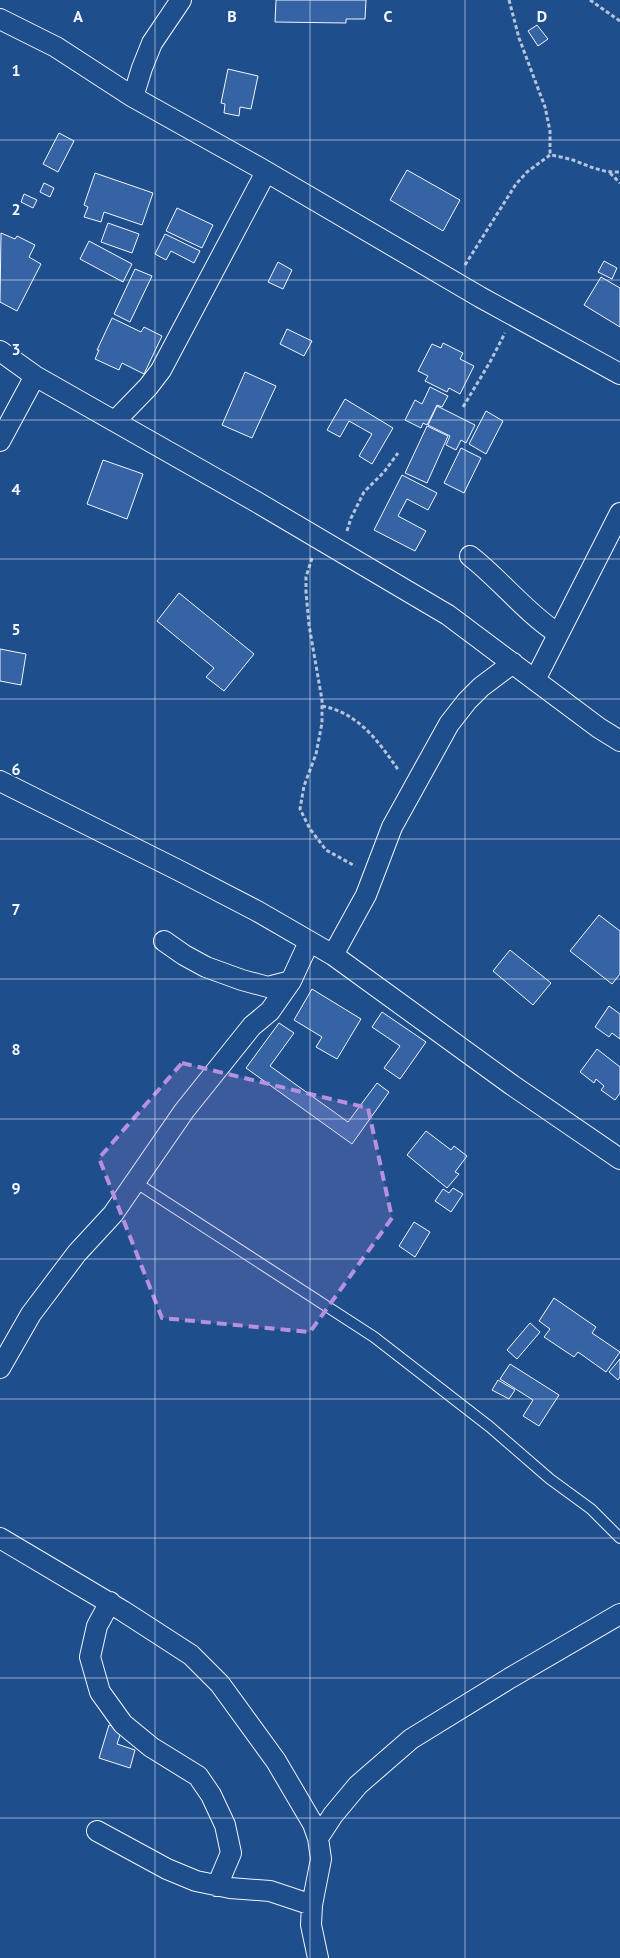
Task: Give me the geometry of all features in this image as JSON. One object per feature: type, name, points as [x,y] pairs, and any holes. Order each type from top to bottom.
[{"type":"street","points":[[133,97],[152,43],[181,0]]},
{"type":"street","points":[[0,19],[56,47],[133,97],[454,282],[620,374]]},
{"type":"street","points":[[115,421],[148,387],[161,370],[266,172]]},
{"type":"street","points":[[0,351],[35,376],[322,540],[448,615],[620,741]]},
{"type":"street","points":[[0,442],[35,376]]},
{"type":"street","points":[[535,680],[620,513]]},
{"type":"street","points":[[470,556],[487,569],[525,609],[558,633]]},
{"type":"street","points":[[333,955],[366,896],[392,827],[449,724],[481,687],[513,663]]},
{"type":"street","points":[[0,780],[257,911],[333,955],[512,1085],[620,1159]]},
{"type":"street","points":[[164,941],[206,967],[242,980],[268,987],[291,980]]},
{"type":"street","points":[[0,1368],[31,1314],[77,1253],[113,1214],[190,1104],[252,1026],[270,1011],[291,980],[309,942]]},
{"type":"street","points":[[0,1538],[110,1602],[191,1655],[220,1684],[276,1761],[314,1824],[318,1838],[320,1859],[312,1905],[311,1925],[318,1958]]},
{"type":"street","points":[[110,1602],[97,1626],[90,1658],[100,1692],[122,1724],[151,1747],[198,1776],[211,1795],[225,1825],[231,1853],[218,1886]]},
{"type":"street","points":[[318,1838],[333,1815],[358,1785],[411,1739],[510,1678],[620,1614]]},
{"type":"street","points":[[97,1831],[167,1870],[196,1881],[218,1886],[270,1891],[312,1905]]},
{"type":"lane","points":[[135,1182],[374,1337],[490,1426],[550,1479],[591,1510],[620,1538]]},
{"type":"path","points":[[509,0],[519,38],[545,107],[550,131],[550,155]]},
{"type":"path","points":[[590,0],[620,21]]},
{"type":"path","points":[[454,282],[516,184],[527,172],[550,155],[572,160],[590,168],[610,173],[620,172]]},
{"type":"path","points":[[610,173],[620,183]]},
{"type":"path","points":[[463,407],[490,362],[514,314]]},
{"type":"path","points":[[341,551],[351,518],[364,492],[384,472],[398,453]]},
{"type":"path","points":[[322,540],[314,550],[306,577],[309,625],[322,706],[322,723],[316,754],[304,786],[300,809],[310,829],[326,850],[346,862],[375,874]]},
{"type":"path","points":[[322,706],[331,708],[358,722],[376,739],[411,791]]},
{"type":"highlighted area","points":[[182,1063],[368,1108],[392,1218],[310,1332],[162,1318],[99,1158]]},
{"type":"building","points":[[276,0],[366,0],[365,19],[346,19],[346,23],[275,22]]},
{"type":"building","points":[[537,25],[548,39],[538,46],[528,31]]},
{"type":"building","points":[[228,69],[258,76],[251,109],[240,107],[239,116],[224,113],[225,104],[221,103]]},
{"type":"building","points":[[59,133],[74,141],[58,172],[43,164]]},
{"type":"building","points":[[407,170],[460,200],[443,231],[390,200]]},
{"type":"building","points":[[95,173],[153,193],[142,225],[104,212],[101,222],[84,217],[88,207],[84,205]]},
{"type":"building","points":[[44,183],[54,188],[50,197],[40,192]]},
{"type":"building","points":[[24,194],[37,200],[33,208],[21,202]]},
{"type":"building","points":[[177,208],[213,225],[202,248],[166,231]]},
{"type":"building","points":[[108,223],[139,234],[132,253],[101,242]]},
{"type":"building","points":[[1,233],[15,239],[17,236],[35,245],[29,257],[41,264],[17,311],[0,302]]},
{"type":"building","points":[[165,234],[200,251],[194,263],[171,251],[166,260],[155,254]]},
{"type":"building","points":[[89,241],[132,264],[123,282],[80,259]]},
{"type":"building","points":[[604,261],[617,268],[612,279],[598,272]]},
{"type":"building","points":[[278,262],[292,270],[283,289],[268,282]]},
{"type":"building","points":[[135,269],[152,276],[130,322],[114,314]]},
{"type":"building","points":[[601,277],[620,288],[620,327],[584,305]]},
{"type":"building","points":[[112,318],[141,332],[144,327],[162,336],[144,374],[122,363],[119,370],[95,359],[99,350],[97,350]]},
{"type":"building","points":[[287,329],[312,341],[304,356],[280,344]]},
{"type":"building","points":[[443,343],[463,353],[460,359],[474,366],[460,394],[449,388],[447,392],[425,381],[428,376],[418,371],[432,344],[441,348]]},
{"type":"building","points":[[245,372],[276,386],[252,438],[222,425]]},
{"type":"building","points":[[430,387],[448,396],[442,407],[437,405],[427,425],[423,423],[421,428],[405,420],[415,400],[422,404]]},
{"type":"building","points":[[345,399],[393,428],[372,464],[359,456],[372,434],[349,421],[340,437],[327,430]]},
{"type":"building","points":[[437,406],[475,425],[466,443],[461,440],[456,450],[446,445],[450,436],[428,425]]},
{"type":"building","points":[[486,411],[503,421],[486,454],[469,444]]},
{"type":"building","points":[[427,426],[448,436],[427,483],[405,473]]},
{"type":"building","points":[[461,448],[481,458],[464,493],[444,483]]},
{"type":"building","points":[[103,460],[143,474],[127,519],[87,504]]},
{"type":"building","points":[[402,475],[437,493],[428,510],[407,499],[398,516],[426,531],[415,551],[374,530]]},
{"type":"building","points":[[179,593],[254,654],[224,691],[206,677],[214,668],[157,621]]},
{"type":"building","points":[[0,649],[26,654],[21,685],[0,681]]},
{"type":"building","points":[[599,915],[620,931],[620,974],[612,984],[570,951]]},
{"type":"building","points":[[510,950],[551,983],[533,1005],[493,971]]},
{"type":"building","points":[[312,989],[361,1019],[337,1059],[316,1047],[322,1037],[294,1020]]},
{"type":"building","points":[[609,1006],[620,1014],[620,1039],[612,1033],[609,1037],[595,1027]]},
{"type":"building","points":[[382,1012],[426,1042],[400,1079],[384,1068],[400,1046],[372,1027]]},
{"type":"building","points":[[279,1023],[294,1033],[270,1066],[348,1122],[377,1083],[389,1092],[352,1144],[246,1068]]},
{"type":"building","points":[[597,1049],[620,1067],[620,1093],[615,1100],[601,1090],[604,1086],[596,1079],[594,1083],[580,1072]]},
{"type":"building","points":[[426,1131],[451,1150],[454,1146],[467,1156],[455,1172],[459,1174],[447,1188],[407,1155]]},
{"type":"building","points":[[453,1188],[463,1194],[451,1212],[435,1201],[443,1189],[449,1193]]},
{"type":"building","points":[[414,1222],[430,1232],[415,1257],[399,1246]]},
{"type":"building","points":[[554,1298],[596,1327],[592,1333],[620,1352],[606,1372],[578,1352],[574,1357],[544,1337],[550,1329],[539,1321]]},
{"type":"building","points":[[530,1323],[540,1332],[517,1359],[507,1350]]},
{"type":"building","points":[[620,1359],[620,1377],[618,1380],[609,1372]]},
{"type":"building","points":[[510,1364],[559,1395],[539,1426],[523,1416],[533,1400],[500,1379]]},
{"type":"building","points":[[498,1380],[515,1390],[509,1399],[492,1390]]},
{"type":"building","points":[[109,1725],[122,1729],[117,1744],[135,1750],[130,1768],[99,1758]]}]
